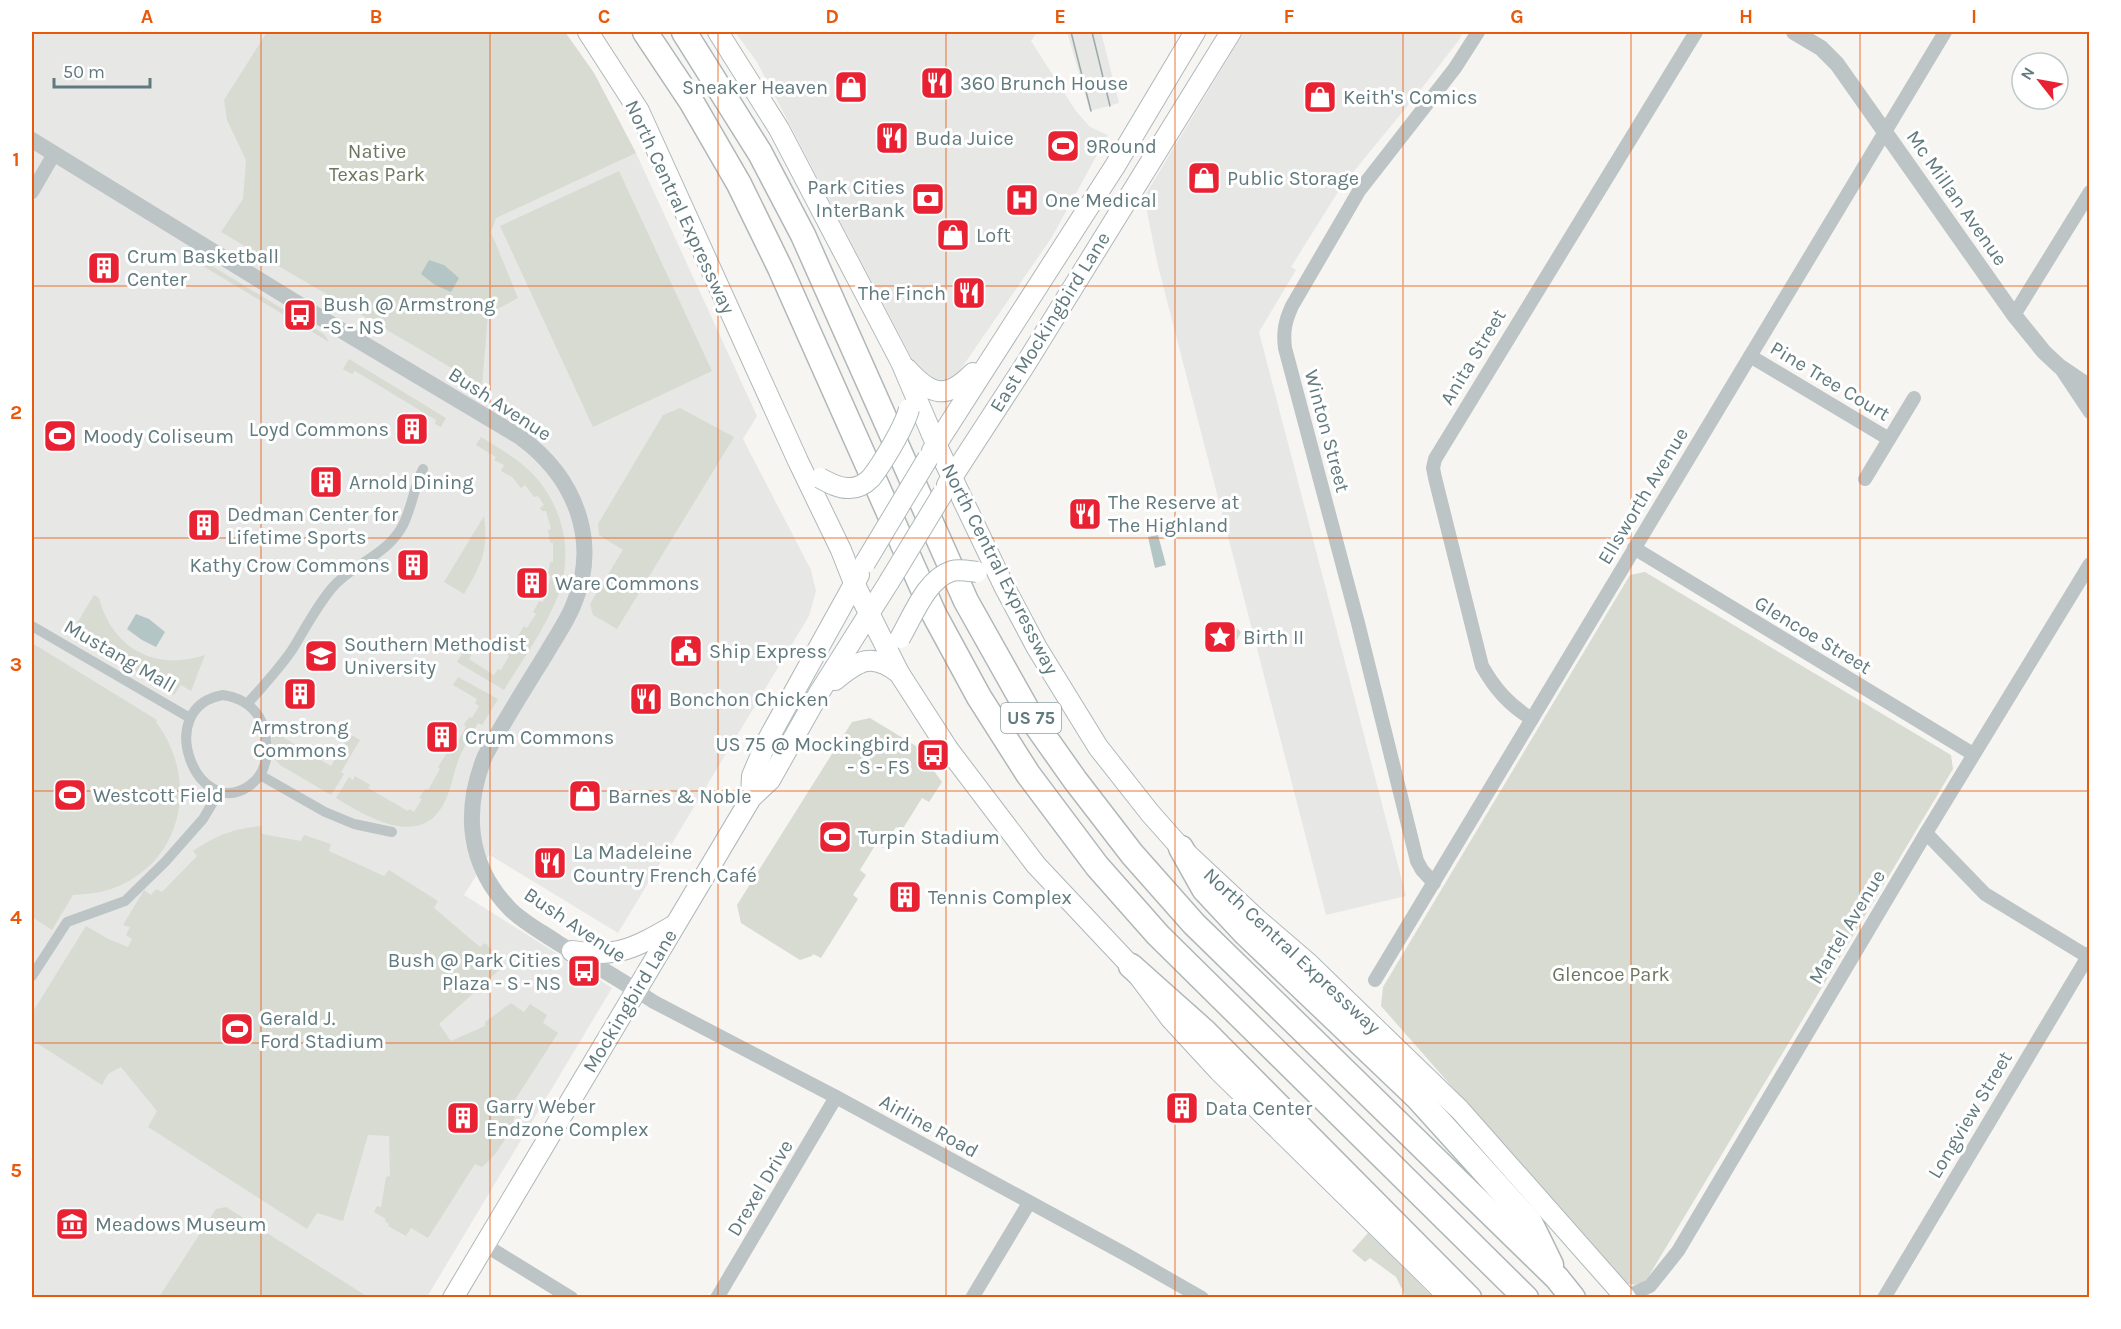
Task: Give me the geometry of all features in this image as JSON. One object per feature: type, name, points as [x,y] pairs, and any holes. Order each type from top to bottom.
[{"type":"highway","name":"US 75","points":[[645,32],[697,111],[760,226],[910,564],[941,628],[979,697],[1041,793],[1090,857],[1158,935],[1526,1298]]},
{"type":"highway","name":"North Central Expressway","points":[[684,32],[760,153],[803,236],[966,601],[1034,722],[1132,854],[1194,924],[1557,1278],[1573,1298]]},
{"type":"highway","points":[[1180,848],[1204,889],[1224,911],[1417,1097],[1530,1222],[1557,1278]]},
{"type":"highway","points":[[1131,966],[1204,1031],[1469,1298]]},
{"type":"main road","name":"North Central Expressway","points":[[588,32],[639,111],[841,550],[854,583],[899,673],[948,749],[1036,865],[1131,966],[1171,1019],[1220,1071],[1450,1298]]},
{"type":"main road","name":"North Central Expressway","points":[[718,32],[778,129],[901,362],[911,402],[947,484],[1037,648],[1098,747],[1180,848],[1307,962],[1460,1110],[1626,1297]]},
{"type":"main road","name":"East Mockingbird Lane","points":[[854,583],[932,451],[997,347],[1060,253],[1195,32]]},
{"type":"main road","name":"East Mockingbird Lane","points":[[870,613],[947,484],[1231,32]]},
{"type":"main road","points":[[1161,88],[1187,103]]},
{"type":"main road","points":[[1060,253],[1085,267]]},
{"type":"main road","points":[[901,362],[920,384],[936,392],[947,392],[961,385],[997,347]]},
{"type":"main road","points":[[798,460],[820,478],[834,485],[850,489],[861,486],[870,478],[898,434],[911,402]]},
{"type":"main road","points":[[899,673],[900,638],[930,586],[941,576],[955,570],[976,572],[1004,586]]},
{"type":"main road","name":"Mockingbird Lane","points":[[751,798],[752,776],[767,741],[854,583]]},
{"type":"main road","name":"Mockingbird Lane","points":[[453,1298],[751,798],[770,780],[819,693],[870,613]]},
{"type":"main road","points":[[819,693],[853,664],[885,663],[899,673]]},
{"type":"main road","points":[[573,951],[594,954],[615,953],[650,940],[675,925]]},
{"type":"street","name":"Winton Street","points":[[1434,883],[1422,870],[1418,861],[1283,333],[1286,318],[1292,306],[1359,191],[1455,68],[1478,32]]},
{"type":"street","name":"Anita Street","points":[[1532,719],[1506,700],[1493,686],[1482,666],[1435,478],[1433,468],[1435,459],[1696,32]]},
{"type":"street","name":"Mc Millan Avenue","points":[[1794,32],[1830,56],[2014,315],[2059,366],[2090,387]]},
{"type":"street","name":"Ellsworth Avenue","points":[[1375,980],[1945,32]]},
{"type":"street","name":"Bush Avenue","points":[[32,140],[520,437],[536,448],[552,464],[578,511],[584,561],[578,593],[565,622],[485,756],[475,779],[471,816],[475,845],[480,864],[499,896],[511,910],[530,925],[636,991]]},
{"type":"street","points":[[32,192],[54,154]]},
{"type":"street","points":[[2014,315],[2090,192]]},
{"type":"street","name":"Pine Tree Court","points":[[1750,356],[1889,439]]},
{"type":"street","points":[[2059,366],[2087,408]]},
{"type":"street","name":"Pine Tree Court","points":[[1865,479],[1914,398]]},
{"type":"street","points":[[248,703],[282,664],[333,587],[346,575],[383,551],[393,540],[403,525],[423,469]]},
{"type":"street","name":"Glencoe Street","points":[[1634,549],[1973,754]]},
{"type":"street","name":"Martel Avenue","points":[[1626,1297],[1650,1286],[1678,1251],[1973,754],[2090,564]]},
{"type":"street","name":"Mustang Mall","points":[[32,626],[190,718]]},
{"type":"street","points":[[223,694],[248,703],[257,712],[266,736],[265,763],[260,775],[239,792],[219,792],[205,783],[191,762],[186,745],[186,729],[190,718],[210,697],[223,694]]},
{"type":"street","points":[[260,775],[325,812],[354,824],[392,832]]},
{"type":"street","points":[[32,976],[67,922],[125,901],[165,862],[195,828],[219,792]]},
{"type":"street","points":[[1926,833],[1985,894],[2089,956]]},
{"type":"street","name":"Longview Street","points":[[1884,1298],[2089,956]]},
{"type":"street","name":"Airline Road","points":[[636,991],[1135,1259],[1202,1298]]},
{"type":"street","name":"Drexel Drive","points":[[717,1298],[836,1097]]},
{"type":"street","points":[[972,1298],[1029,1203]]},
{"type":"street","points":[[485,1245],[571,1298]]},
{"type":"shaded area","name":"Southern Methodist University","points":[[32,32],[565,32],[594,73],[636,153],[757,416],[743,439],[811,570],[816,591],[809,616],[618,933],[490,855],[496,844],[464,895],[612,988],[427,1297],[32,1297]]},
{"type":"shaded area","points":[[735,32],[1037,32],[1031,41],[1076,111],[1090,127],[1108,135],[1052,237],[956,376],[950,381],[936,382],[918,370],[757,62]]},
{"type":"shaded area","points":[[1067,32],[1101,32],[1119,103],[1090,111]]},
{"type":"shaded area","name":"Public Storage","points":[[1244,32],[1463,32],[1418,93],[1341,187],[1291,267],[1296,270],[1259,332],[1406,896],[1326,915],[1158,266],[1144,197]]},
{"type":"shaded area","points":[[429,260],[444,265],[459,278],[451,292],[435,285],[421,274]]},
{"type":"shaded area","points":[[1158,535],[1166,565],[1155,568],[1148,537]]},
{"type":"shaded area","points":[[136,614],[149,619],[165,632],[156,647],[127,629]]},
{"type":"green space","name":"Native Texas Park","points":[[267,32],[565,32],[594,73],[636,153],[496,218],[491,232],[518,298],[488,314],[482,386],[221,232],[243,199],[246,160],[227,120],[224,100]]},
{"type":"green space","points":[[619,171],[712,371],[593,427],[500,226]]},
{"type":"green space","points":[[204,261],[324,334],[329,342],[198,263]]},
{"type":"green space","points":[[349,359],[446,418],[441,427],[435,424],[436,420],[355,371],[352,374],[343,369]]},
{"type":"green space","points":[[680,408],[734,437],[617,629],[593,615],[590,604],[623,550],[599,535],[598,524],[663,415]]},
{"type":"green space","points":[[481,437],[518,461],[537,478],[557,511],[565,547],[562,585],[555,603],[538,636],[504,690],[457,662],[470,641],[474,644],[469,659],[494,675],[498,669],[501,670],[509,656],[507,654],[509,650],[512,652],[521,638],[518,636],[524,626],[527,628],[536,614],[533,612],[539,601],[543,602],[551,576],[548,575],[550,562],[553,562],[553,543],[550,542],[548,530],[551,529],[546,511],[540,508],[544,505],[538,496],[534,497],[525,485],[521,488],[512,477],[501,471],[504,465],[494,460],[496,457],[476,445]]},
{"type":"green space","points":[[484,516],[485,538],[482,557],[464,594],[444,582]]},
{"type":"green space","name":"Glencoe Park","points":[[1645,572],[1951,755],[1953,769],[1647,1279],[1633,1285],[1624,1282],[1381,1006],[1383,987],[1630,575]]},
{"type":"green space","points":[[94,595],[99,598],[105,616],[114,630],[138,652],[153,658],[169,660],[205,655],[191,691],[181,685],[174,695],[71,633]]},
{"type":"green space","points":[[1235,627],[1241,632],[1237,640],[1217,646],[1213,632]]},
{"type":"green space","points":[[32,643],[157,720],[169,744],[177,768],[180,792],[177,816],[169,839],[156,859],[138,875],[114,888],[73,895],[52,930],[32,917]]},
{"type":"green space","points":[[458,677],[498,699],[482,725],[478,723],[464,748],[446,799],[436,815],[424,824],[410,827],[395,825],[379,821],[336,798],[349,777],[353,780],[355,776],[370,785],[368,788],[406,810],[414,812],[422,799],[419,798],[425,789],[428,790],[440,769],[438,767],[451,746],[454,748],[466,727],[464,725],[469,717],[472,718],[479,706],[475,703],[477,699],[453,685]]},
{"type":"green space","name":"Turpin Stadium","points":[[870,718],[916,746],[942,782],[929,802],[922,798],[902,830],[896,827],[883,848],[876,844],[860,870],[866,875],[853,895],[858,899],[821,958],[813,954],[800,960],[741,923],[737,905],[852,722]]},
{"type":"green space","points":[[282,733],[281,736],[331,766],[350,734],[360,740],[341,772],[344,774],[331,795],[277,762],[273,752],[272,735]]},
{"type":"green space","name":"Gerald J. Ford Stadium","points":[[261,826],[262,834],[301,841],[304,835],[331,844],[329,851],[384,876],[389,870],[438,901],[434,908],[480,947],[485,943],[506,964],[439,1024],[451,1041],[485,1026],[485,1022],[511,1003],[524,1012],[530,1004],[547,1015],[543,1023],[558,1033],[509,1109],[516,1113],[503,1143],[482,1167],[475,1164],[428,1238],[411,1228],[406,1236],[388,1226],[386,1219],[374,1212],[377,1206],[381,1207],[386,1177],[390,1176],[389,1136],[368,1135],[343,1221],[317,1213],[307,1229],[148,1127],[157,1111],[121,1067],[108,1074],[102,1085],[32,1040],[32,1013],[86,926],[128,947],[132,939],[126,935],[130,927],[123,925],[144,890],[151,895],[156,889],[162,892],[197,856],[193,851],[210,841],[234,831]]},
{"type":"green space","points":[[226,1207],[368,1297],[159,1297],[216,1209]]},
{"type":"green space","points":[[1368,1233],[1433,1297],[1406,1297],[1396,1277],[1370,1258],[1365,1262],[1352,1251]]},
{"type":"tram line","points":[[1071,32],[1091,111]]},
{"type":"tram line","points":[[1092,32],[1110,106]]},
{"type":"place","name":"360 Brunch House","points":[[937,83]]},
{"type":"place","name":"Sneaker Heaven","points":[[851,87]]},
{"type":"place","name":"Keith's Comics","points":[[1320,97]]},
{"type":"place","name":"Buda Juice","points":[[892,138]]},
{"type":"place","name":"9Round","points":[[1063,146]]},
{"type":"place","name":"Public Storage","points":[[1204,178]]},
{"type":"place","name":"Park Cities InterBank","points":[[928,199]]},
{"type":"place","name":"One Medical","points":[[1022,200]]},
{"type":"place","name":"Loft","points":[[953,235]]},
{"type":"place","name":"Crum Basketball Center","points":[[104,268]]},
{"type":"place","name":"The Finch","points":[[969,293]]},
{"type":"place","name":"Bush @ Armstrong -S - NS","points":[[300,315]]},
{"type":"place","name":"Loyd Commons","points":[[412,429]]},
{"type":"place","name":"Moody Coliseum","points":[[60,436]]},
{"type":"place","name":"Arnold Dining","points":[[326,482]]},
{"type":"place","name":"The Reserve at The Highland","points":[[1085,514]]},
{"type":"place","name":"Dedman Center for Lifetime Sports","points":[[204,525]]},
{"type":"place","name":"Kathy Crow Commons","points":[[413,565]]},
{"type":"place","name":"Ware Commons","points":[[532,583]]},
{"type":"place","name":"Birth II","points":[[1220,637]]},
{"type":"place","name":"Ship Express","points":[[686,651]]},
{"type":"place","name":"Southern Methodist University","points":[[321,656]]},
{"type":"place","name":"Armstrong Commons","points":[[300,694]]},
{"type":"place","name":"Bonchon Chicken","points":[[646,699]]},
{"type":"place","name":"Crum Commons","points":[[442,737]]},
{"type":"place","name":"US 75 @ Mockingbird - S - FS","points":[[933,755]]},
{"type":"place","name":"Westcott Field","points":[[70,795]]},
{"type":"place","name":"Barnes & Noble","points":[[585,796]]},
{"type":"place","name":"Turpin Stadium","points":[[835,837]]},
{"type":"place","name":"La Madeleine Country French Café","points":[[550,863]]},
{"type":"place","name":"Tennis Complex","points":[[905,897]]},
{"type":"place","name":"Bush @ Park Cities Plaza - S - NS","points":[[584,971]]},
{"type":"place","name":"Gerald J. Ford Stadium","points":[[237,1029]]},
{"type":"place","name":"Data Center","points":[[1182,1108]]},
{"type":"place","name":"Garry Weber Endzone Complex","points":[[463,1118]]},
{"type":"place","name":"Meadows Museum","points":[[72,1224]]}]
